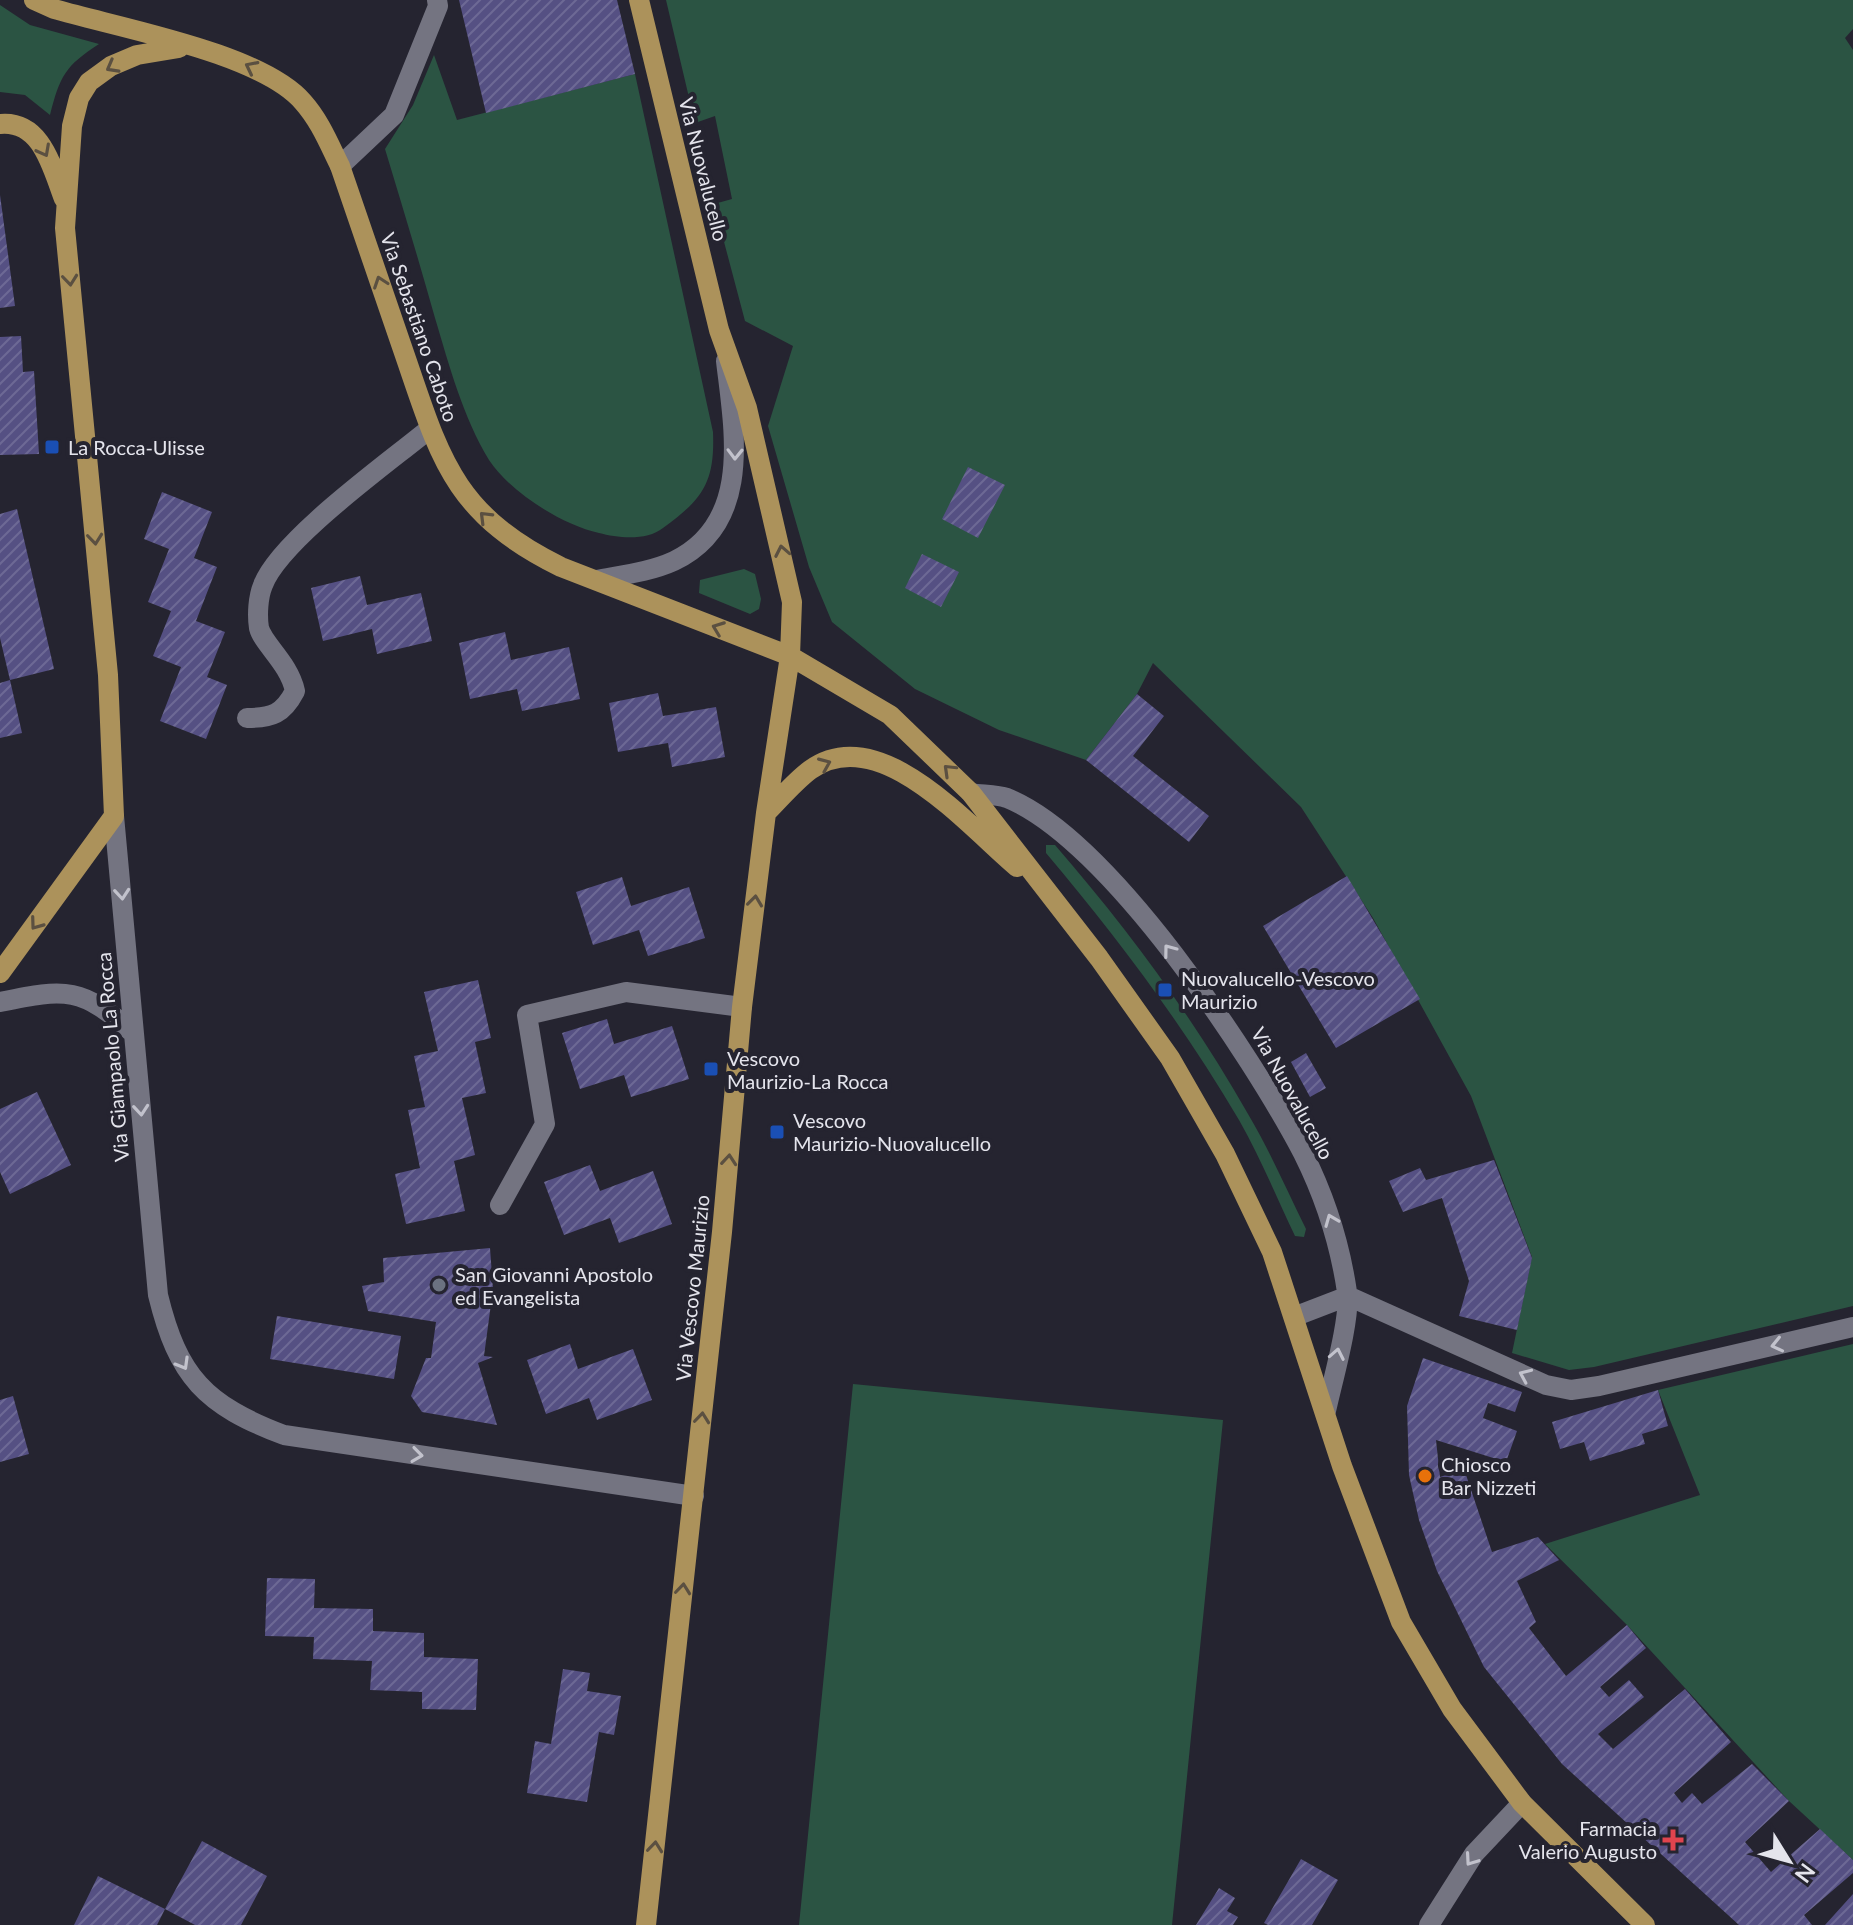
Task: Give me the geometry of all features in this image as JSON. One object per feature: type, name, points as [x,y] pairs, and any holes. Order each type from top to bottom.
[{"type":"main road","name":"Via Sebastiano Caboto","points":[[34,0],[54,9],[229,56],[302,100],[321,127],[340,166],[428,430],[452,477],[498,529],[527,550],[790,656],[890,715],[971,793],[1050,896]]},
{"type":"main road","name":"Via Nuovalucello","points":[[639,0],[725,349],[747,408],[780,541],[792,602],[790,656]]},
{"type":"main road","points":[[65,202],[72,126],[79,98],[89,82],[111,66],[137,55],[187,46]]},
{"type":"main road","points":[[0,124],[25,129],[42,143],[65,202]]},
{"type":"main road","name":"Via Giampaolo La Rocca","points":[[65,202],[108,675],[114,816]]},
{"type":"main road","name":"Via Vescovo Maurizio","points":[[646,1925],[694,1496],[742,1007],[766,813],[790,656]]},
{"type":"main road","points":[[766,813],[811,769],[837,758],[863,755],[890,763],[923,787],[1050,896],[1170,1058],[1225,1154],[1272,1252],[1296,1316],[1342,1466],[1401,1622],[1452,1709],[1522,1803],[1645,1925]]},
{"type":"main road","points":[[0,973],[114,816]]},
{"type":"street","points":[[340,166],[394,115],[414,71],[438,6],[437,0]]},
{"type":"street","points":[[596,580],[674,561],[692,549],[721,515],[737,456],[725,349]]},
{"type":"street","points":[[247,718],[272,718],[287,706],[295,691],[282,658],[260,631],[258,610],[263,583],[298,538],[428,430]]},
{"type":"street","name":"Via Nuovalucello","points":[[971,793],[1006,798],[1083,850],[1150,925],[1229,1029],[1303,1154],[1336,1232],[1348,1296]]},
{"type":"street","name":"Via Giampaolo La Rocca","points":[[114,816],[158,1295],[168,1336],[187,1372],[212,1397],[255,1424],[284,1435],[694,1496]]},
{"type":"street","points":[[500,1205],[545,1124],[527,1015],[626,992],[742,1007]]},
{"type":"street","points":[[0,1002],[39,994],[78,994],[102,1005],[133,1033]]},
{"type":"street","points":[[1326,1411],[1348,1296]]},
{"type":"street","points":[[1296,1316],[1348,1296],[1546,1385],[1571,1390],[1853,1327]]},
{"type":"street","points":[[1429,1925],[1474,1854],[1522,1803]]},
{"type":"green space","points":[[666,0],[1853,0],[1853,29],[1845,38],[1853,50],[1853,1306],[1594,1367],[1569,1370],[1512,1353],[1532,1257],[1471,1096],[1373,918],[1301,807],[1153,663],[1137,694],[1086,760],[999,730],[915,689],[832,622],[809,567],[768,426],[793,346],[745,321],[714,204],[732,199],[715,116],[695,123]]},
{"type":"green space","points":[[0,5],[30,25],[99,44],[78,59],[66,73],[50,115],[25,95],[0,92]]},
{"type":"green space","points":[[434,55],[457,120],[635,74],[713,432],[712,464],[704,488],[688,508],[656,532],[641,537],[599,533],[569,523],[538,506],[498,472],[464,409],[385,149],[413,105]]},
{"type":"green space","points":[[744,569],[755,574],[761,599],[759,609],[750,614],[699,593],[700,580]]},
{"type":"green space","points":[[1046,845],[1055,845],[1108,908],[1205,1043],[1264,1142],[1306,1229],[1304,1237],[1295,1236],[1247,1134],[1195,1050],[1124,949],[1046,853]]},
{"type":"green space","points":[[1853,1344],[1853,1860],[1789,1801],[1627,1625],[1545,1544],[1700,1495],[1658,1390]]},
{"type":"green space","points":[[853,1384],[1223,1420],[1172,1925],[799,1925]]},
{"type":"building","points":[[459,0],[617,0],[635,74],[486,113]]},
{"type":"building","points":[[0,195],[15,306],[0,308]]},
{"type":"building","points":[[21,336],[23,372],[34,371],[39,454],[0,455],[0,337]]},
{"type":"building","points":[[968,467],[1005,485],[978,538],[942,519]]},
{"type":"building","points":[[162,492],[212,512],[194,558],[217,567],[196,621],[225,632],[207,677],[227,685],[206,739],[160,721],[181,667],[153,656],[171,611],[148,602],[169,549],[144,539]]},
{"type":"building","points":[[17,509],[54,669],[10,680],[0,638],[0,514]]},
{"type":"building","points":[[922,554],[959,572],[941,607],[905,588]]},
{"type":"building","points":[[360,576],[367,605],[421,593],[432,641],[377,654],[372,629],[323,641],[311,588]]},
{"type":"building","points":[[505,632],[511,660],[569,647],[580,699],[522,711],[517,689],[470,699],[459,643]]},
{"type":"building","points":[[10,680],[22,733],[0,738],[0,683]]},
{"type":"building","points":[[658,693],[663,716],[716,707],[725,757],[672,767],[668,743],[618,752],[609,703]]},
{"type":"building","points":[[1137,694],[1164,716],[1133,756],[1209,816],[1189,842],[1086,760]]},
{"type":"building","points":[[1347,876],[1420,999],[1336,1048],[1263,926]]},
{"type":"building","points":[[622,877],[631,906],[689,887],[705,938],[648,956],[639,930],[593,945],[576,892]]},
{"type":"building","points":[[478,980],[491,1038],[475,1042],[486,1093],[462,1098],[475,1155],[454,1161],[465,1211],[406,1224],[395,1174],[420,1168],[408,1110],[425,1107],[414,1056],[438,1051],[424,992]]},
{"type":"building","points":[[607,1019],[614,1044],[672,1026],[689,1079],[631,1097],[624,1075],[580,1089],[562,1033]]},
{"type":"building","points":[[1306,1053],[1326,1088],[1310,1097],[1291,1062]]},
{"type":"building","points":[[37,1092],[71,1165],[10,1194],[0,1172],[0,1109]]},
{"type":"building","points":[[1494,1160],[1532,1258],[1517,1330],[1459,1316],[1469,1281],[1442,1198],[1403,1212],[1389,1181],[1420,1168],[1426,1180]]},
{"type":"building","points":[[590,1165],[600,1191],[653,1171],[672,1224],[619,1243],[610,1218],[564,1235],[544,1182]]},
{"type":"building","points":[[490,1248],[493,1289],[484,1356],[493,1357],[478,1363],[497,1425],[422,1412],[411,1396],[426,1358],[431,1358],[436,1322],[368,1311],[362,1286],[384,1282],[383,1258]]},
{"type":"building","points":[[277,1316],[401,1336],[394,1379],[270,1359]]},
{"type":"building","points":[[570,1344],[578,1369],[633,1349],[652,1400],[597,1420],[589,1398],[546,1414],[527,1360]]},
{"type":"building","points":[[1423,1358],[1522,1392],[1515,1412],[1488,1403],[1483,1418],[1517,1431],[1506,1462],[1436,1440],[1440,1477],[1464,1469],[1492,1552],[1538,1537],[1559,1560],[1517,1581],[1536,1622],[1529,1628],[1566,1676],[1627,1625],[1646,1648],[1600,1687],[1609,1697],[1629,1680],[1644,1697],[1598,1734],[1613,1749],[1685,1689],[1731,1742],[1674,1793],[1682,1803],[1692,1793],[1702,1804],[1752,1764],[1789,1801],[1745,1842],[1771,1872],[1820,1829],[1853,1860],[1853,1873],[1804,1915],[1812,1925],[1739,1925],[1562,1764],[1484,1667],[1437,1571],[1419,1520],[1409,1475],[1407,1406]]},
{"type":"building","points":[[1658,1390],[1668,1426],[1642,1434],[1645,1444],[1590,1461],[1584,1442],[1560,1449],[1552,1422]]},
{"type":"building","points":[[13,1396],[29,1454],[0,1462],[0,1400]]},
{"type":"building","points":[[267,1578],[315,1579],[314,1608],[373,1609],[373,1631],[424,1633],[424,1657],[478,1659],[476,1710],[422,1709],[422,1692],[370,1690],[372,1661],[313,1659],[314,1637],[265,1636]]},
{"type":"building","points":[[563,1669],[590,1673],[587,1691],[621,1696],[614,1735],[599,1732],[587,1802],[527,1793],[535,1741],[551,1744]]},
{"type":"building","points":[[202,1841],[267,1876],[241,1925],[195,1925],[165,1909]]},
{"type":"building","points":[[1301,1859],[1338,1880],[1312,1925],[1264,1923]]},
{"type":"building","points":[[98,1876],[165,1909],[157,1925],[74,1925]]},
{"type":"building","points":[[1219,1888],[1235,1898],[1227,1911],[1238,1917],[1233,1925],[1196,1925]]},
{"type":"building","points":[[1853,1894],[1853,1925],[1825,1925]]},
{"type":"place","name":"La Rocca-Ulisse","points":[[52,447]]},
{"type":"place","name":"Nuovalucello-Vescovo Maurizio","points":[[1165,990]]},
{"type":"place","name":"Vescovo Maurizio-La Rocca","points":[[711,1069]]},
{"type":"place","name":"Vescovo Maurizio-Nuovalucello","points":[[777,1132]]},
{"type":"place","name":"San Giovanni Apostolo ed Evangelista","points":[[439,1285]]},
{"type":"place","name":"Chiosco Bar Nizzeti","points":[[1425,1476]]},
{"type":"place","name":"Farmacia Valerio Augusto","points":[[1673,1840]]}]
